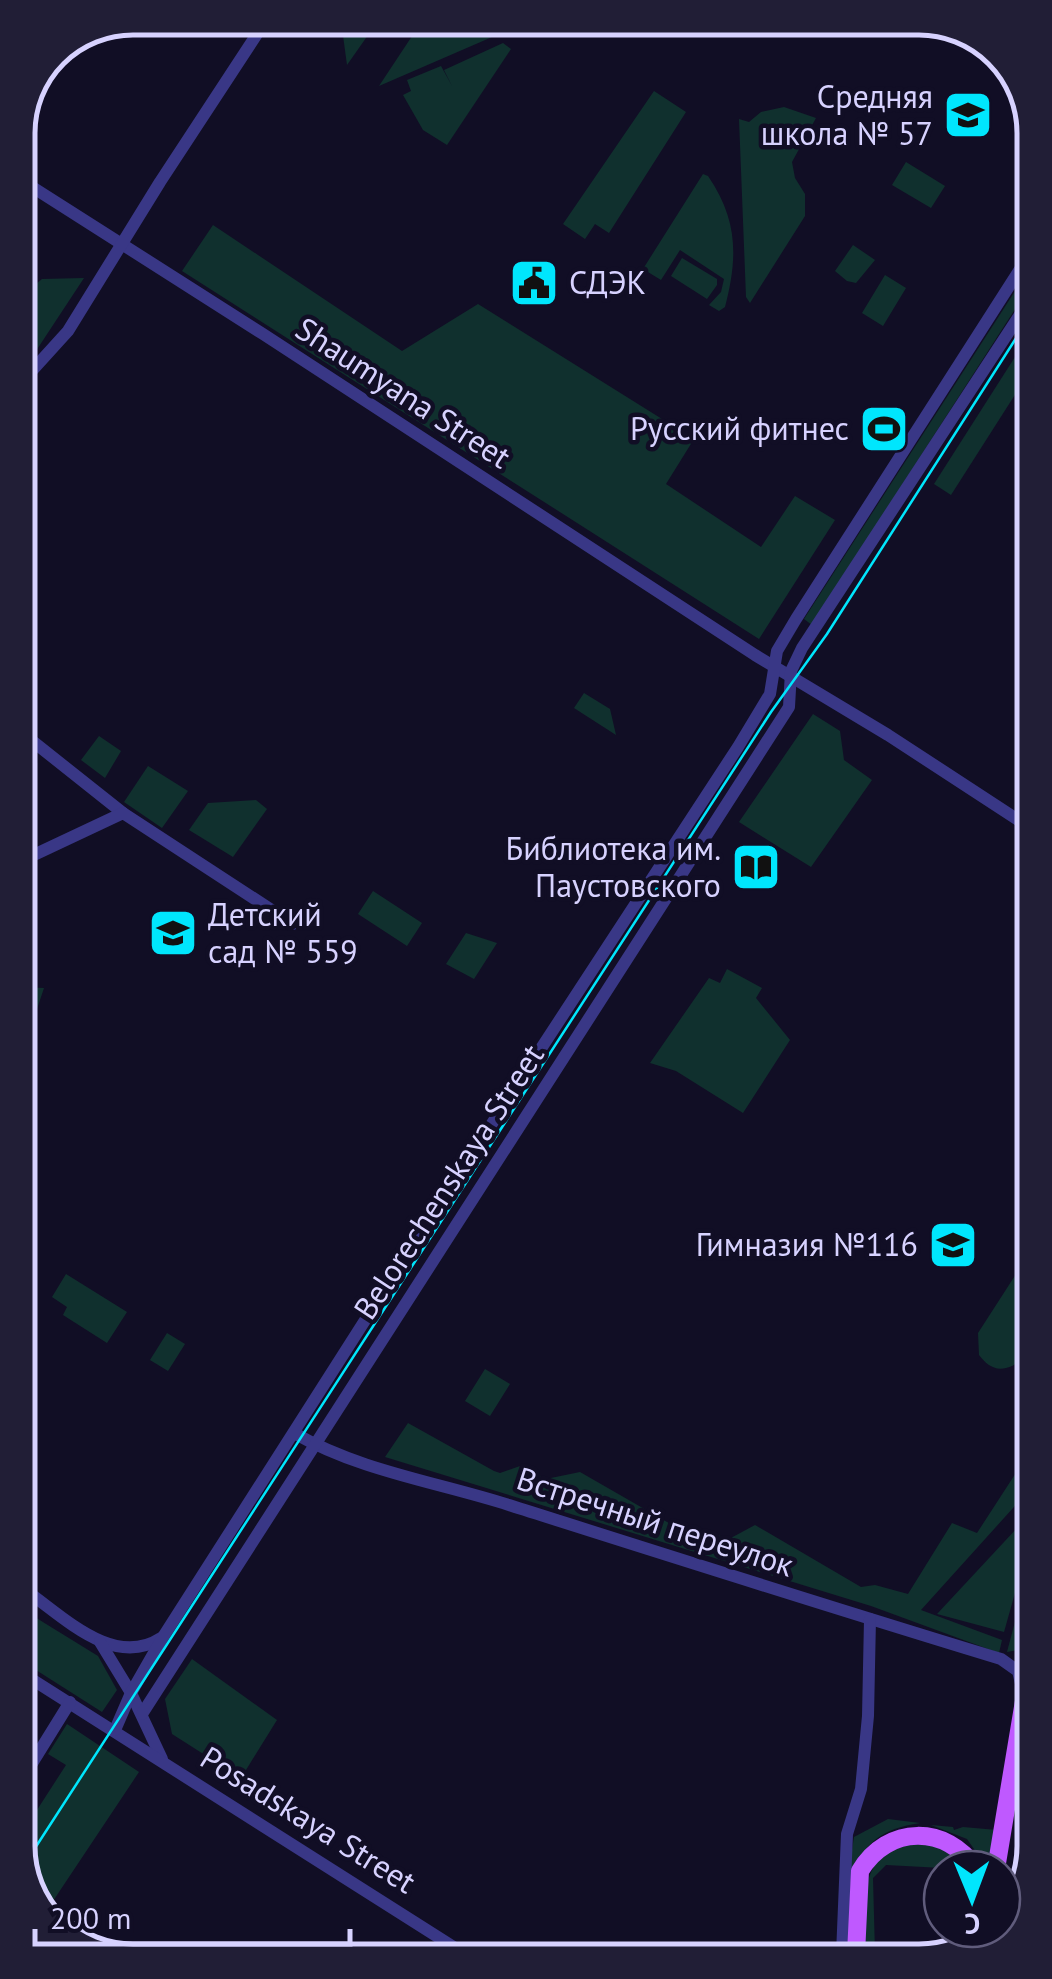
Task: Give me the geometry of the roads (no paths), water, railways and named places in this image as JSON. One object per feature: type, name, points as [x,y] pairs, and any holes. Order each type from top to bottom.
[{"type":"main road","points":[[999,1849],[1017,1732]]},
{"type":"main road","points":[[856,1944],[860,1871],[884,1846],[904,1836],[924,1834],[957,1849]]},
{"type":"street","points":[[35,367],[68,331],[256,35]]},
{"type":"street","points":[[35,189],[1017,820]]},
{"type":"street","name":"Belorechenskaya Street","points":[[115,1730],[163,1636],[738,747],[770,694],[777,651],[796,618],[1017,274]]},
{"type":"street","name":"Belorechenskaya Street","points":[[142,1714],[789,707],[790,676],[802,648],[1017,318]]},
{"type":"street","points":[[35,743],[123,814],[293,924]]},
{"type":"street","points":[[35,855],[123,814]]},
{"type":"street","name":"Встречный переулок","points":[[294,1433],[374,1468],[488,1498],[1001,1659]]},
{"type":"street","points":[[35,1597],[100,1642],[136,1647],[163,1636]]},
{"type":"street","points":[[35,1606],[62,1615]]},
{"type":"street","points":[[842,1944],[846,1834],[862,1788],[870,1619]]},
{"type":"street","points":[[100,1642],[131,1693],[163,1760]]},
{"type":"street","points":[[1001,1659],[1017,1655]]},
{"type":"street","points":[[1001,1659],[1017,1670]]},
{"type":"street","name":"Posadskaya Street","points":[[35,1681],[449,1944]]},
{"type":"street","points":[[35,1758],[70,1702]]},
{"type":"street","points":[[115,1730],[142,1714]]},
{"type":"tram line","points":[[35,1848],[1017,337]]},
{"type":"place","name":"Средняя школа № 57","points":[[968,115]]},
{"type":"place","name":"СДЭК","points":[[534,283]]},
{"type":"place","name":"Русский фитнес","points":[[884,429]]},
{"type":"place","name":"Библиотека им. Паустовского","points":[[756,867]]},
{"type":"place","name":"Детский сад № 559","points":[[173,933]]},
{"type":"place","name":"Гимназия №116","points":[[953,1245]]}]
